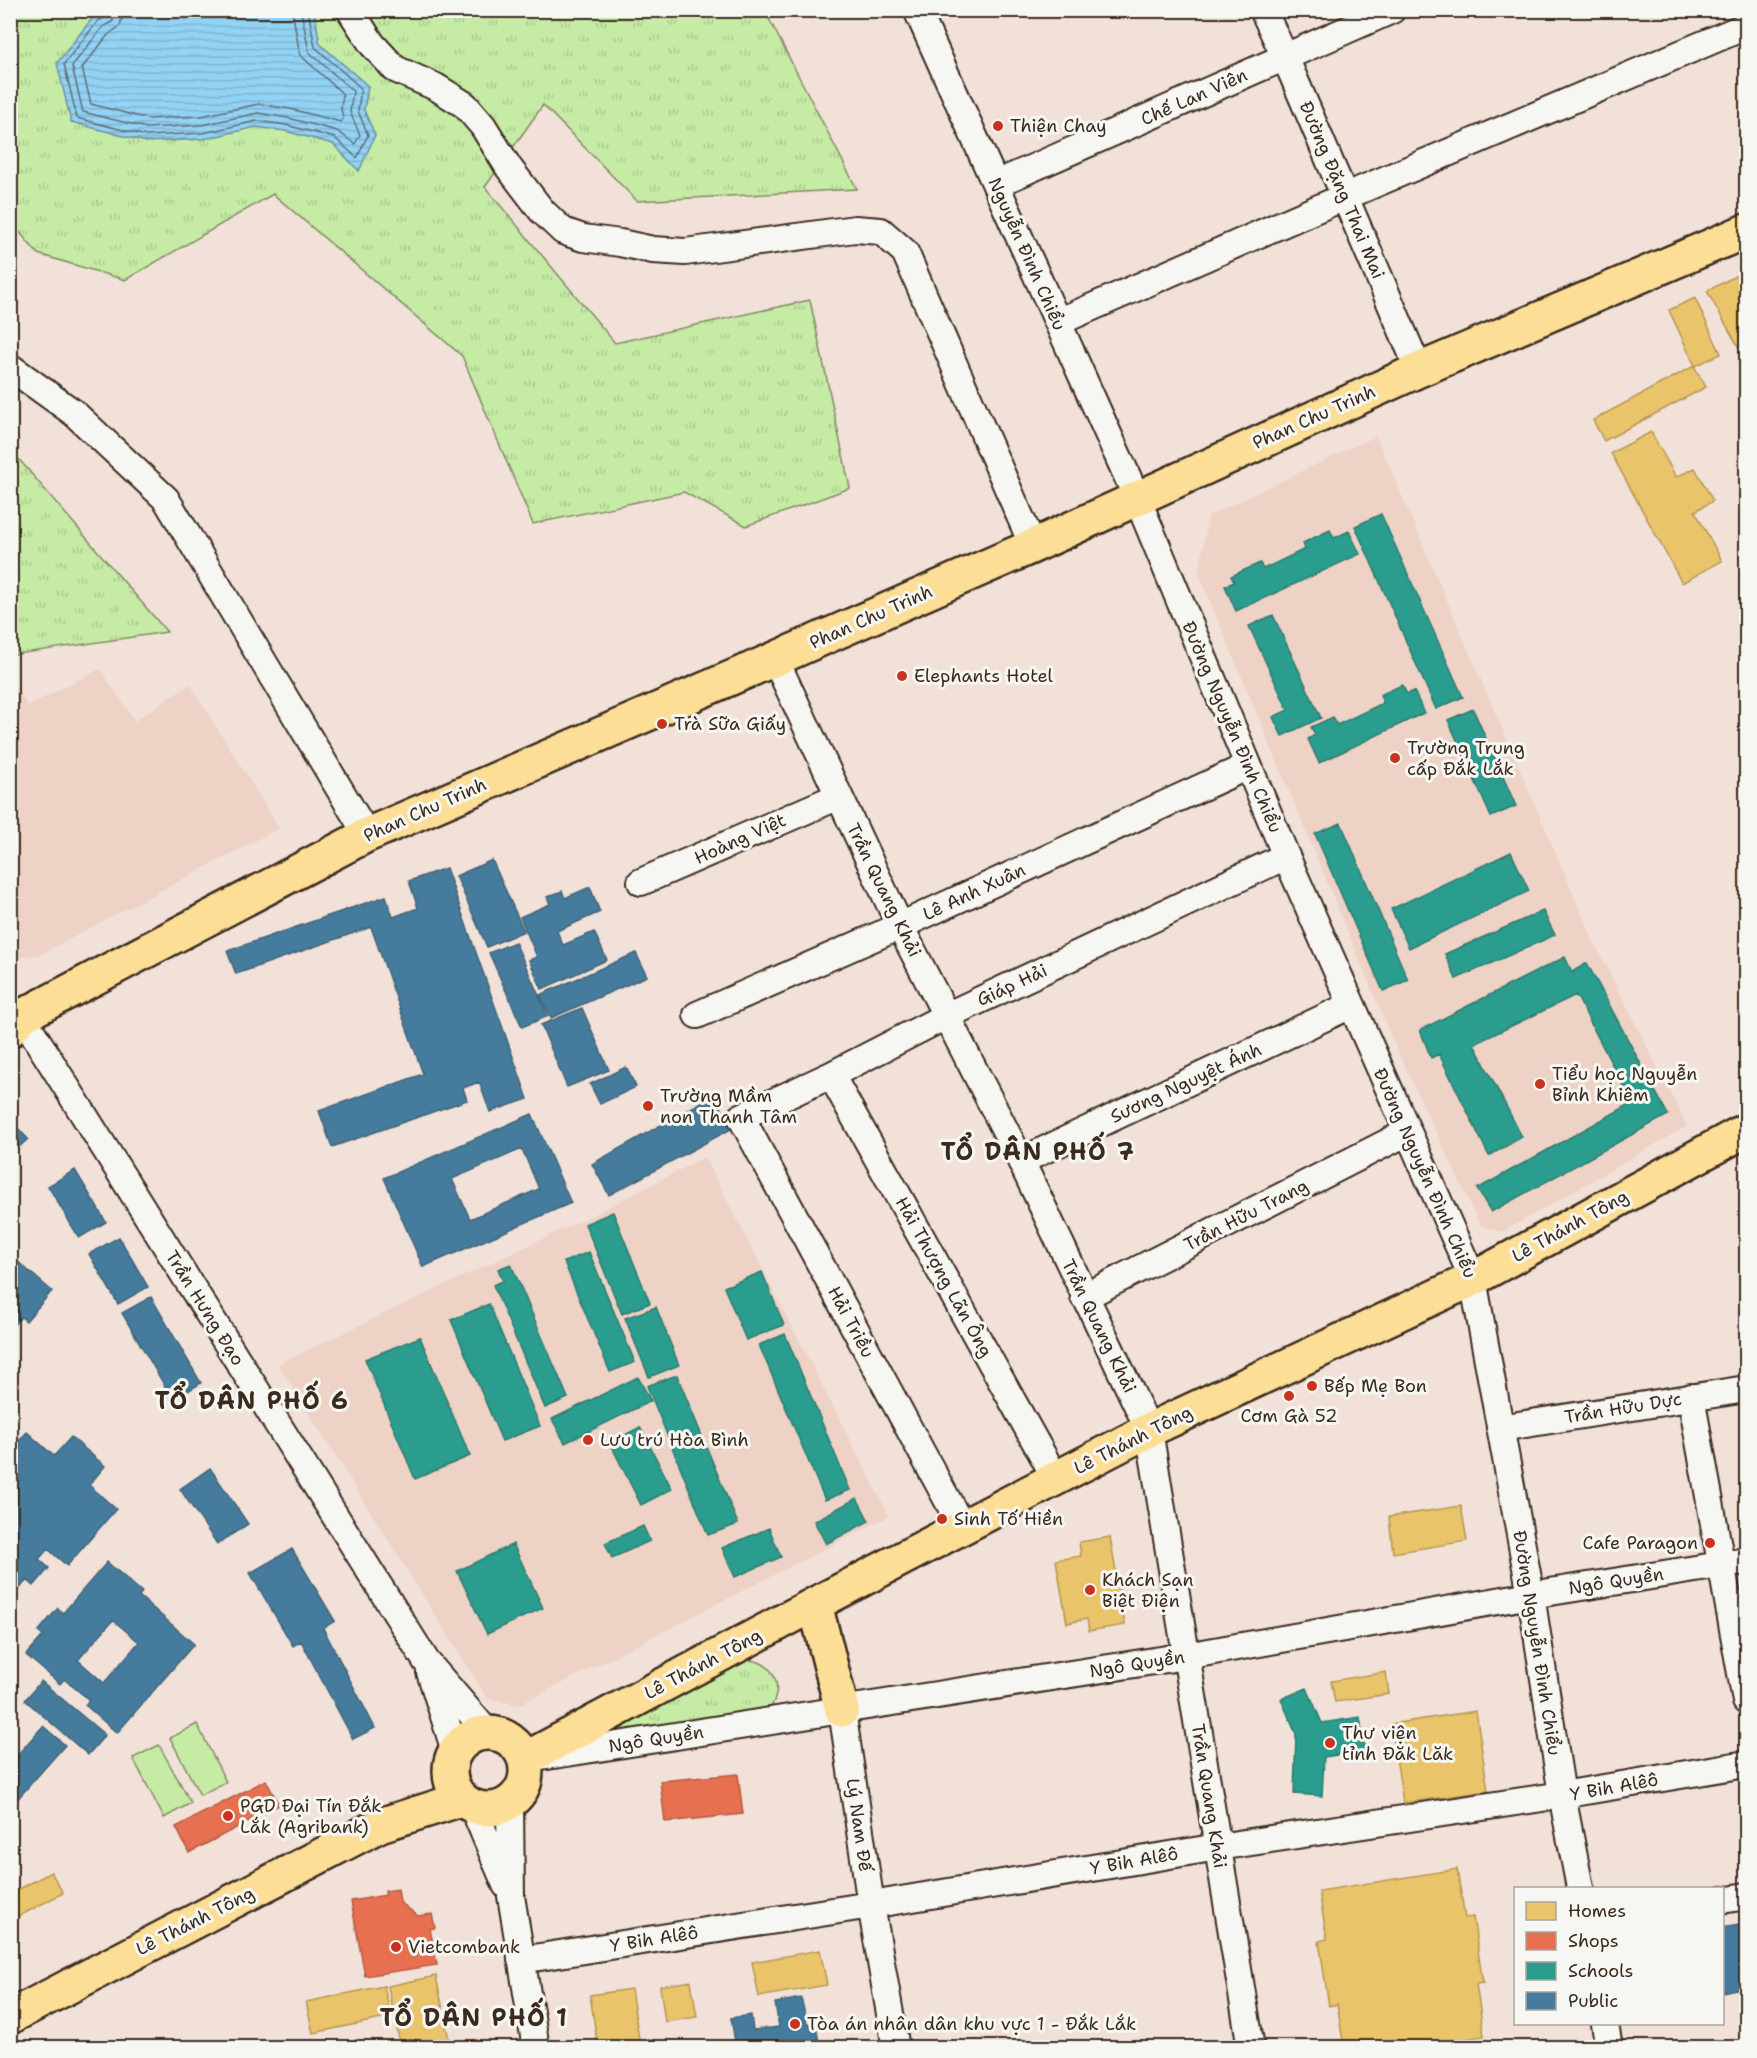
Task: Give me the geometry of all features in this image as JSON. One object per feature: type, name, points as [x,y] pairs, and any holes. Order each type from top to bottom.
[{"type":"main road","name":"Phan Chu Trinh","points":[[14,1019],[367,835],[775,660],[1033,546],[1419,370],[1746,231]]},
{"type":"main road","name":"Lê Thánh Tông","points":[[525,1759],[814,1604],[1149,1430],[1473,1279],[1746,1130]]},
{"type":"main road","name":"Lý Nam Đế","points":[[814,1604],[842,1710]]},
{"type":"main road","points":[[488,1732],[500,1734],[511,1739],[520,1748],[525,1759],[527,1772],[525,1784],[510,1803],[499,1808],[486,1809],[468,1803],[454,1789],[450,1776],[453,1757],[469,1738],[488,1732]]},
{"type":"main road","name":"Lê Thánh Tông","points":[[380,1825],[453,1757]]},
{"type":"main road","name":"Lê Thánh Tông","points":[[10,2017],[380,1825],[468,1803]]},
{"type":"street","points":[[350,10],[372,44],[395,69],[436,87],[465,105],[483,126],[509,168],[563,231],[583,238],[653,250],[685,252],[855,229],[881,231],[905,252],[1033,546]]},
{"type":"street","name":"Nguyễn Đình Chiểu","points":[[917,10],[1137,498]]},
{"type":"street","name":"Đường Đặng Thai Mai","points":[[1263,10],[1419,370]]},
{"type":"street","name":"Chế Lan Viên","points":[[996,184],[1392,10]]},
{"type":"street","points":[[1058,322],[1746,26]]},
{"type":"street","points":[[10,367],[74,413],[166,500],[367,835]]},
{"type":"street","name":"Đường Nguyễn Đình Chiểu","points":[[1137,498],[1286,856],[1473,1279],[1531,1595],[1562,1796],[1580,1887]]},
{"type":"street","name":"Trần Quang Khải","points":[[775,660],[900,926],[1022,1161],[1084,1297],[1149,1430],[1251,2048]]},
{"type":"street","name":"Lê Anh Xuân","points":[[697,1015],[900,926],[1248,766]]},
{"type":"street","name":"Hoàng Việt","points":[[641,882],[839,796]]},
{"type":"street","name":"Giáp Hải","points":[[741,1117],[831,1075],[946,1016],[1286,856]]},
{"type":"street","name":"Sương Nguyệt Ánh","points":[[1022,1161],[1351,1005]]},
{"type":"street","name":"Trần Hưng Đạo","points":[[14,1019],[426,1660],[488,1732]]},
{"type":"street","name":"Hải Thượng Lãn Ông","points":[[831,1075],[1056,1479]]},
{"type":"street","name":"Hải Triều","points":[[741,1117],[962,1527]]},
{"type":"street","name":"Trần Hữu Trang","points":[[1084,1297],[1408,1132]]},
{"type":"street","name":"Trần Hữu Dực","points":[[1500,1428],[1746,1389]]},
{"type":"street","points":[[1691,1397],[1746,1701]]},
{"type":"street","name":"Ngô Quyền","points":[[525,1759],[1186,1656],[1531,1595],[1746,1561]]},
{"type":"street","name":"Trần Hưng Đạo","points":[[426,1660],[453,1757]]},
{"type":"street","name":"Lý Nam Đế","points":[[842,1710],[871,1905],[896,2048]]},
{"type":"street","name":"Y Bih Alêô","points":[[521,1960],[1218,1847],[1562,1796],[1746,1764]]},
{"type":"street","points":[[468,1803],[511,1896]]},
{"type":"street","points":[[510,1803],[511,1896],[536,2048]]},
{"type":"street","points":[[1724,1900],[1746,1896]]},
{"type":"street","points":[[1605,2025],[1610,2048]]},
{"type":"shaded area","name":"Trường Trung cấp Đắk Lắk","points":[[1376,436],[1594,942],[1687,1126],[1502,1232],[1480,1225],[1394,1043],[1199,574],[1208,516]]},
{"type":"shaded area","points":[[100,669],[135,721],[190,684],[279,828],[41,954],[11,959],[11,678],[28,706]]},
{"type":"shaded area","name":"Lưu trú Hòa Bình","points":[[705,1157],[889,1516],[519,1705],[487,1698],[278,1364],[597,1213]]},
{"type":"green space","points":[[10,11],[765,11],[857,189],[637,201],[543,105],[485,187],[615,343],[810,300],[850,488],[746,526],[684,492],[533,524],[462,356],[273,194],[125,280],[38,254],[11,222]]},
{"type":"green space","points":[[11,450],[167,632],[11,655]]},
{"type":"green space","points":[[748,1660],[765,1666],[775,1678],[776,1695],[768,1711],[536,1754]]},
{"type":"green space","points":[[197,1724],[226,1782],[200,1795],[170,1738]]},
{"type":"green space","points":[[159,1745],[191,1803],[164,1818],[133,1758]]},
{"type":"water","points":[[110,11],[314,11],[320,44],[368,86],[364,110],[375,135],[359,171],[333,144],[285,131],[256,127],[204,139],[146,142],[71,122],[57,63],[95,15]]},
{"type":"building: Homes","points":[[1737,275],[1746,293],[1746,344],[1739,348],[1707,291]]},
{"type":"building: Homes","points":[[1695,298],[1721,354],[1695,366],[1669,310]]},
{"type":"building: Homes","points":[[1694,366],[1706,387],[1604,441],[1593,420]]},
{"type":"building: Homes","points":[[1651,432],[1676,477],[1695,468],[1713,501],[1695,511],[1722,561],[1682,583],[1611,453]]},
{"type":"building: Homes","points":[[1461,1506],[1467,1541],[1393,1553],[1389,1517]]},
{"type":"building: Homes","name":"Khách Sạn Biệt Điện","points":[[1110,1537],[1125,1625],[1089,1631],[1087,1619],[1067,1623],[1056,1560],[1081,1556],[1079,1542]]},
{"type":"building: Homes","points":[[1386,1672],[1389,1694],[1335,1702],[1331,1681]]},
{"type":"building: Homes","points":[[1476,1711],[1488,1791],[1403,1803],[1391,1724]]},
{"type":"building: Homes","points":[[1457,1869],[1465,1918],[1473,1917],[1483,1983],[1476,1984],[1484,2036],[1411,2048],[1344,2048],[1337,2004],[1329,2006],[1319,1941],[1327,1939],[1319,1891]]},
{"type":"building: Homes","points":[[51,1872],[63,1893],[10,1921],[10,1894]]},
{"type":"building: Homes","points":[[820,1950],[827,1985],[759,1997],[752,1962]]},
{"type":"building: Homes","points":[[436,1976],[449,2040],[412,2048],[401,2048],[388,1986]]},
{"type":"building: Homes","points":[[691,1981],[697,2017],[665,2022],[660,1986]]},
{"type":"building: Homes","points":[[384,1986],[391,2017],[313,2033],[306,2002]]},
{"type":"building: Homes","points":[[631,1989],[640,2045],[598,2048],[590,1995]]},
{"type":"building: Shops","points":[[738,1774],[743,1814],[665,1822],[660,1781]]},
{"type":"building: Shops","name":"PGD Đại Tín Đắk Lắk (Agribank)","points":[[266,1780],[279,1805],[189,1853],[176,1827]]},
{"type":"building: Shops","name":"Vietcombank","points":[[398,1889],[400,1902],[418,1916],[432,1914],[435,1928],[430,1929],[437,1965],[365,1976],[351,1901],[386,1895],[385,1891]]},
{"type":"building: Schools","points":[[1381,514],[1463,697],[1436,709],[1355,526]]},
{"type":"building: Schools","points":[[1330,530],[1334,538],[1349,531],[1360,554],[1236,611],[1225,586],[1234,582],[1231,576],[1260,563],[1263,569],[1305,549],[1303,543]]},
{"type":"building: Schools","points":[[1273,615],[1321,718],[1282,736],[1273,717],[1288,710],[1249,626]]},
{"type":"building: Schools","points":[[1402,685],[1407,694],[1414,691],[1424,713],[1319,763],[1308,739],[1315,735],[1311,727],[1333,717],[1337,725],[1383,703],[1380,695]]},
{"type":"building: Schools","points":[[1473,709],[1516,806],[1491,817],[1448,720]]},
{"type":"building: Schools","points":[[1341,823],[1408,980],[1383,991],[1315,834]]},
{"type":"building: Schools","points":[[1511,852],[1529,891],[1409,948],[1391,909]]},
{"type":"building: Schools","points":[[1543,911],[1555,935],[1456,979],[1445,954]]},
{"type":"building: Schools","points":[[1565,957],[1572,972],[1587,963],[1668,1115],[1491,1212],[1477,1189],[1632,1103],[1576,995],[1474,1044],[1522,1137],[1489,1156],[1439,1054],[1431,1058],[1420,1030]]},
{"type":"building: Schools","points":[[613,1212],[650,1303],[622,1314],[585,1224]]},
{"type":"building: Schools","points":[[589,1252],[635,1362],[610,1372],[564,1262]]},
{"type":"building: Schools","points":[[511,1264],[568,1398],[545,1408],[493,1285],[503,1281],[498,1269]]},
{"type":"building: Schools","points":[[762,1272],[784,1325],[746,1340],[724,1287]]},
{"type":"building: Schools","points":[[489,1304],[540,1426],[502,1441],[451,1320]]},
{"type":"building: Schools","points":[[656,1307],[679,1365],[649,1377],[625,1318]]},
{"type":"building: Schools","points":[[785,1334],[850,1490],[825,1500],[759,1345]]},
{"type":"building: Schools","points":[[420,1337],[470,1456],[415,1479],[365,1359]]},
{"type":"building: Schools","points":[[677,1375],[738,1524],[708,1535],[647,1386]]},
{"type":"building: Schools","points":[[638,1377],[651,1401],[565,1443],[552,1419]]},
{"type":"building: Schools","points":[[640,1427],[672,1489],[641,1505],[610,1443]]},
{"type":"building: Schools","points":[[857,1498],[869,1521],[826,1544],[814,1521]]},
{"type":"building: Schools","points":[[643,1526],[650,1541],[612,1558],[605,1543]]},
{"type":"building: Schools","points":[[769,1528],[781,1557],[735,1577],[722,1548]]},
{"type":"building: Schools","points":[[513,1544],[543,1608],[487,1634],[457,1571]]},
{"type":"building: Schools","name":"Thư viện tỉnh Đăk Lăk","points":[[1307,1688],[1322,1723],[1360,1717],[1365,1751],[1324,1757],[1322,1796],[1294,1794],[1296,1734],[1281,1699]]},
{"type":"building: Public","points":[[492,860],[524,931],[487,947],[456,876]]},
{"type":"building: Public","points":[[446,868],[528,1099],[490,1112],[479,1082],[463,1088],[467,1100],[332,1147],[319,1111],[423,1074],[371,927],[236,974],[227,951],[386,896],[393,917],[418,908],[409,881]]},
{"type":"building: Public","points":[[590,887],[600,912],[557,931],[563,945],[594,932],[607,960],[542,989],[529,960],[537,957],[520,917],[550,904],[547,897],[562,891],[565,898]]},
{"type":"building: Public","points":[[515,942],[548,1016],[522,1027],[489,953]]},
{"type":"building: Public","points":[[636,953],[647,976],[551,1018],[540,995]]},
{"type":"building: Public","points":[[582,1008],[609,1070],[567,1087],[541,1025]]},
{"type":"building: Public","points":[[626,1067],[636,1087],[600,1104],[590,1084]]},
{"type":"building: Public","points":[[714,1095],[733,1128],[609,1195],[592,1164]]},
{"type":"building: Public","points":[[532,1114],[571,1203],[423,1267],[384,1178]],"holes":[[[522,1149],[539,1189],[470,1219],[452,1179]]]},
{"type":"building: Public","points":[[15,1125],[28,1139],[10,1155],[10,1129]]},
{"type":"building: Public","points":[[75,1170],[106,1222],[79,1238],[48,1186]]},
{"type":"building: Public","points":[[119,1237],[148,1287],[118,1304],[89,1254]]},
{"type":"building: Public","points":[[10,1255],[52,1291],[26,1321],[21,1317],[10,1329]]},
{"type":"building: Public","points":[[151,1297],[201,1383],[173,1400],[122,1313]]},
{"type":"building: Public","points":[[27,1432],[54,1456],[71,1437],[105,1466],[89,1485],[116,1509],[67,1566],[48,1549],[39,1559],[49,1568],[34,1586],[27,1580],[10,1600],[10,1451]]},
{"type":"building: Public","points":[[210,1468],[248,1524],[217,1544],[180,1489]]},
{"type":"building: Public","points":[[292,1549],[335,1621],[323,1628],[375,1728],[353,1739],[301,1641],[293,1646],[250,1573]]},
{"type":"building: Public","points":[[107,1562],[142,1592],[139,1596],[194,1644],[117,1733],[85,1705],[89,1700],[64,1679],[60,1684],[26,1655],[43,1636],[38,1632],[58,1608],[63,1613]],"holes":[[[113,1620],[139,1642],[104,1683],[78,1660]]]},
{"type":"building: Public","points":[[41,1681],[105,1735],[88,1755],[25,1700]]},
{"type":"building: Public","points":[[43,1726],[65,1745],[14,1803],[10,1801],[10,1763]]},
{"type":"building: Public","points":[[1746,1923],[1746,1987],[1724,1992],[1724,1927]]},
{"type":"building: Public","name":"Tòa án nhân dân khu vực 1 - Đắk Lắk","points":[[801,1998],[807,2023],[816,2026],[820,2048],[736,2048],[731,2018],[751,2015],[753,2030],[779,2027],[775,2003]]},
{"type":"place","name":"Thiện Chay","points":[[998,126]]},
{"type":"place","name":"Elephants Hotel","points":[[902,676]]},
{"type":"place","name":"Trà Sữa Giấy","points":[[662,724]]},
{"type":"place","name":"Trường Trung cấp Đắk Lắk","points":[[1395,758]]},
{"type":"place","name":"Tiểu học Nguyễn Bỉnh Khiêm","points":[[1540,1084]]},
{"type":"place","name":"Trường Mầm non Thanh Tâm","points":[[648,1106]]},
{"type":"place","name":"Bếp Mẹ Bon","points":[[1312,1386]]},
{"type":"place","name":"Cơm Gà 52","points":[[1289,1396]]},
{"type":"place","name":"Lưu trú Hòa Bình","points":[[588,1440]]},
{"type":"place","name":"Sinh Tố Hiền","points":[[942,1519]]},
{"type":"place","name":"Cafe Paragon","points":[[1710,1543]]},
{"type":"place","name":"Khách Sạn Biệt Điện","points":[[1090,1590]]},
{"type":"place","name":"Thư viện tỉnh Đăk Lăk","points":[[1330,1743]]},
{"type":"place","name":"PGD Đại Tín Đắk Lắk (Agribank)","points":[[228,1816]]},
{"type":"place","name":"Vietcombank","points":[[396,1947]]},
{"type":"place","name":"Tòa án nhân dân khu vực 1 - Đắk Lắk","points":[[795,2024]]},
{"type":"district","name":"TỔ DÂN PHỐ 7","points":[[1038,1152]]},
{"type":"district","name":"TỔ DÂN PHỐ 6","points":[[252,1401]]},
{"type":"district","name":"TỔ DÂN PHỐ 1","points":[[474,2018]]}]
